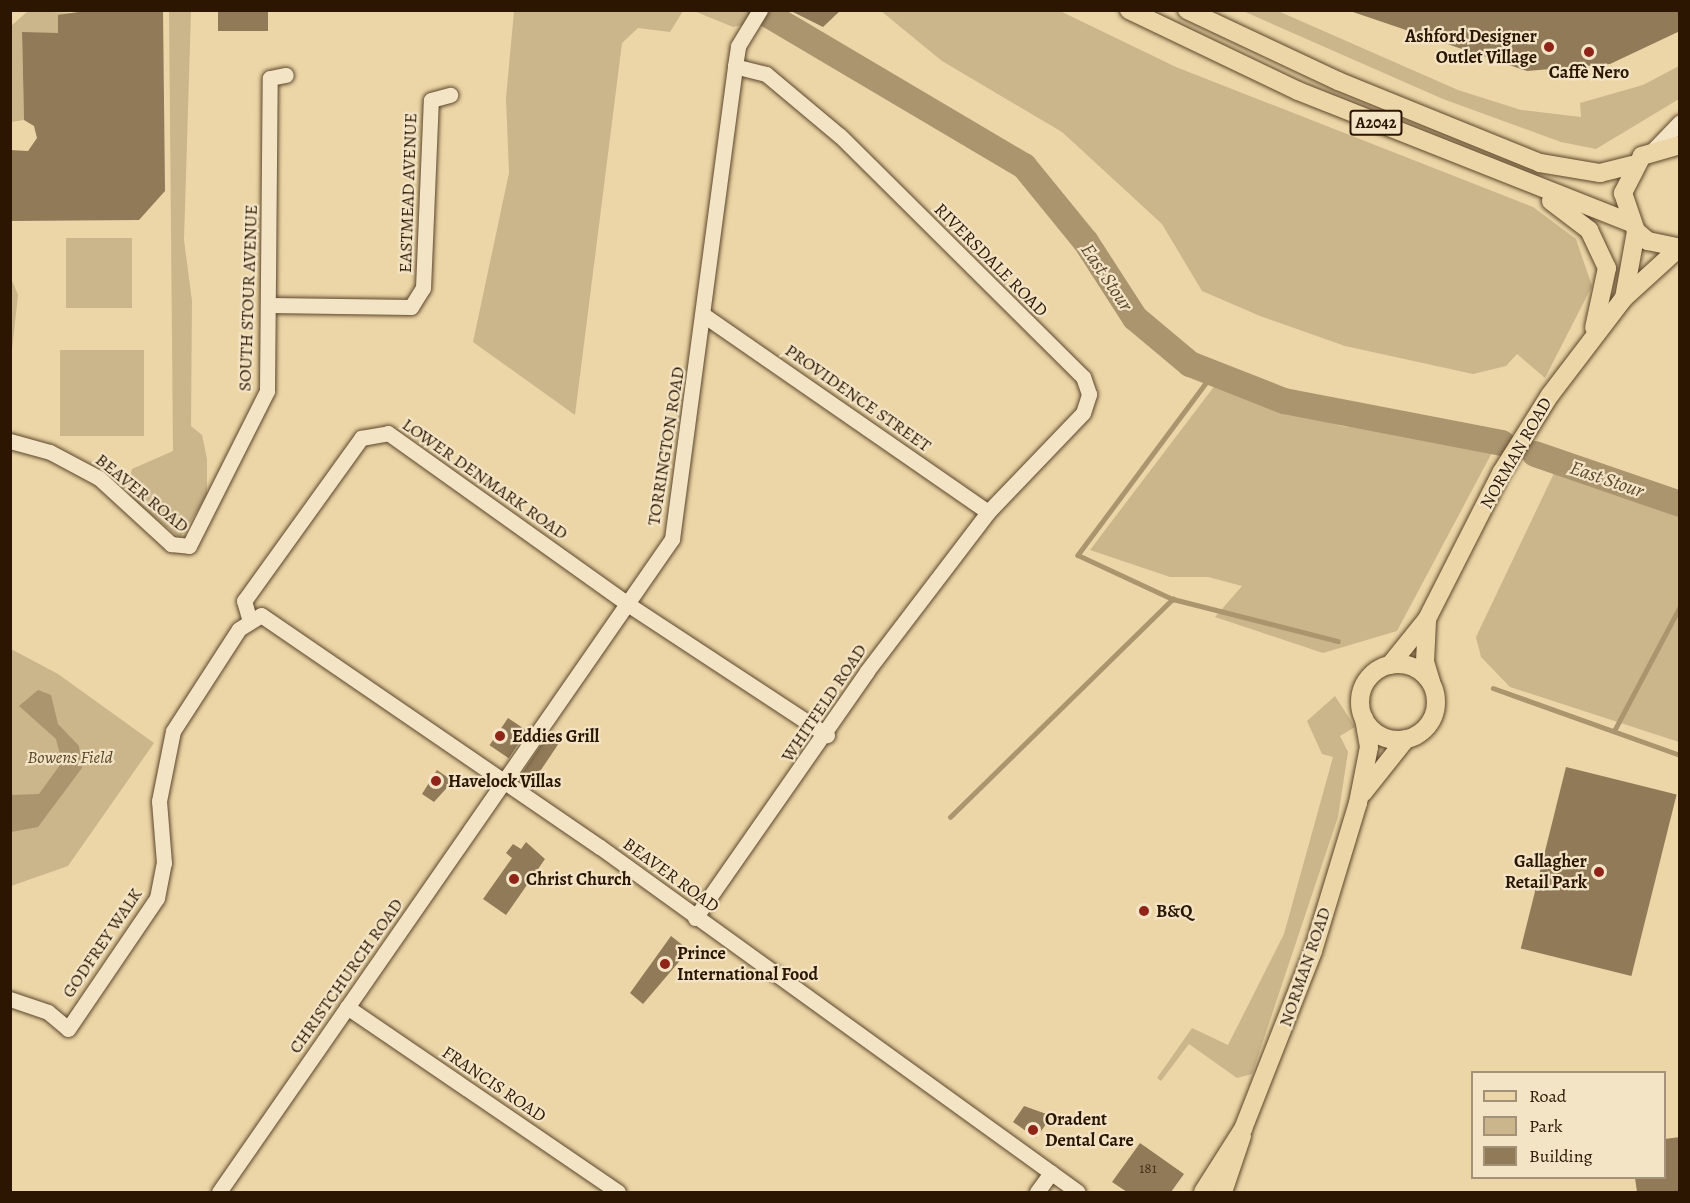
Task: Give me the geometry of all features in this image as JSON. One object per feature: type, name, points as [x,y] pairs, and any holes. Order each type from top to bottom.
[{"type":"main road","name":"A2042","points":[[1129,10],[1298,91],[1633,227]]},
{"type":"main road","name":"A2042","points":[[1187,10],[1338,81],[1539,163],[1600,173],[1632,165]]},
{"type":"main road","points":[[1624,298],[1633,227],[1623,194],[1632,165],[1654,149],[1680,145]]},
{"type":"main road","points":[[1526,185],[1573,216],[1600,247],[1607,268],[1591,336]]},
{"type":"main road","points":[[1633,227],[1648,241],[1679,248]]},
{"type":"main road","name":"NORMAN ROAD","points":[[1390,665],[1427,619],[1501,473],[1525,432],[1591,336],[1624,298],[1679,248]]},
{"type":"main road","name":"NORMAN ROAD","points":[[1427,619],[1425,662],[1431,683]]},
{"type":"main road","points":[[1390,665],[1413,667],[1431,683],[1436,702],[1431,720],[1406,739],[1386,738],[1364,718],[1365,684],[1390,665]]},
{"type":"main road","name":"NORMAN ROAD","points":[[1203,1192],[1243,1128],[1313,951],[1358,803],[1369,747],[1364,718]]},
{"type":"main road","name":"NORMAN ROAD","points":[[1358,803],[1374,773],[1406,739]]},
{"type":"main road","name":"NORMAN ROAD","points":[[1223,1192],[1236,1165],[1243,1128]]},
{"type":"street","name":"TORRINGTON ROAD","points":[[503,780],[629,604],[672,539],[705,316],[735,66],[749,28],[760,10]]},
{"type":"street","name":"RIVERSDALE ROAD","points":[[735,66],[766,74],[832,129],[1087,385],[1083,413],[988,512]]},
{"type":"street","name":"SOUTH STOUR AVENUE","points":[[182,548],[193,540],[264,402],[270,305],[270,78],[286,75]]},
{"type":"street","name":"EASTMEAD AVENUE","points":[[270,305],[411,307],[423,288],[431,100],[450,95]]},
{"type":"street","points":[[1654,149],[1680,122]]},
{"type":"street","name":"PROVIDENCE STREET","points":[[705,316],[988,512]]},
{"type":"street","name":"LOWER DENMARK ROAD","points":[[249,618],[244,601],[361,438],[388,433],[629,604],[827,735]]},
{"type":"street","name":"BEAVER ROAD","points":[[10,441],[50,452],[99,478],[171,544],[182,548]]},
{"type":"street","name":"WHITFELD ROAD","points":[[695,918],[827,735],[867,670],[988,512]]},
{"type":"street","name":"BEAVER ROAD","points":[[249,618],[261,615],[503,780],[1078,1192]]},
{"type":"street","name":"GODFREY WALK","points":[[10,999],[48,1012],[68,1029],[157,898],[164,863],[159,801],[173,731],[249,618]]},
{"type":"street","name":"CHRISTCHURCH ROAD","points":[[219,1192],[503,780]]},
{"type":"street","name":"FRANCIS ROAD","points":[[347,1007],[618,1192]]},
{"type":"street","points":[[1037,1192],[1051,1173]]},
{"type":"green space","points":[[28,11],[92,14],[58,15],[58,33],[22,33],[24,120],[11,122],[11,26]]},
{"type":"green space","points":[[169,11],[191,11],[184,240],[192,301],[191,426],[202,435],[207,459],[207,495],[180,538],[131,498],[127,488],[132,469],[173,451]]},
{"type":"green space","points":[[514,11],[683,11],[670,32],[638,28],[622,43],[575,415],[473,342],[509,173],[506,98]]},
{"type":"green space","points":[[694,11],[752,11],[743,25],[733,27]]},
{"type":"green space","points":[[881,11],[1060,11],[1176,67],[1533,207],[1576,239],[1592,286],[1545,378],[1517,354],[1506,366],[1473,374],[1345,346],[1260,316],[1202,291],[1162,224],[1062,132],[942,61]]},
{"type":"green space","points":[[1243,11],[1278,11],[1458,90],[1521,110],[1581,117],[1580,103],[1643,85],[1679,66],[1679,99],[1596,149],[1561,142],[1443,99]]},
{"type":"green space","points":[[66,238],[132,238],[132,308],[66,308]]},
{"type":"green space","points":[[11,278],[18,295],[11,359]]},
{"type":"green space","points":[[60,350],[144,350],[144,436],[60,436]]},
{"type":"green space","points":[[1216,384],[1342,426],[1469,439],[1495,447],[1397,631],[1323,653],[1215,617],[1242,586],[1208,577],[1170,577],[1090,550]]},
{"type":"green space","points":[[1556,469],[1679,510],[1679,742],[1510,687],[1481,657],[1476,637]]},
{"type":"green space","name":"Bowens Field","points":[[11,649],[58,674],[154,743],[68,866],[11,886]]},
{"type":"green space","points":[[1335,696],[1355,727],[1340,736],[1348,752],[1338,817],[1252,1074],[1237,1078],[1189,1044],[1161,1081],[1157,1078],[1192,1028],[1228,1045],[1284,934],[1333,757],[1322,754],[1307,721]]},
{"type":"shaded area","points":[[38,690],[51,695],[58,724],[79,746],[82,768],[38,827],[11,832],[11,795],[39,794],[62,762],[56,739],[19,706]]},
{"type":"building","points":[[92,10],[163,10],[165,191],[139,220],[10,221],[10,150],[28,151],[37,138],[34,126],[24,120],[22,32],[58,33],[58,15]]},
{"type":"building","points":[[218,10],[268,10],[268,31],[218,31]]},
{"type":"building","points":[[789,10],[841,10],[823,27]]},
{"type":"building","name":"Ashford Designer Outlet Village","points":[[1680,10],[1680,31],[1610,64],[1527,71],[1350,11]]},
{"type":"building","points":[[508,718],[527,731],[509,758],[490,745]]},
{"type":"building","points":[[549,733],[561,741],[532,783],[520,775]]},
{"type":"building","name":"Gallagher Retail Park","points":[[1566,767],[1677,795],[1631,976],[1521,948]]},
{"type":"building","points":[[437,770],[453,781],[434,802],[422,794]]},
{"type":"building","name":"Christ Church","points":[[526,842],[545,859],[506,915],[483,899],[512,858],[506,853],[513,844],[521,849]]},
{"type":"building","name":"Prince International Food","points":[[671,936],[689,950],[643,1004],[630,993]]},
{"type":"building","name":"Oradent Dental Care","points":[[1024,1106],[1052,1116],[1036,1138],[1013,1122]]},
{"type":"building","points":[[1680,1137],[1680,1192],[1637,1192],[1635,1179],[1666,1179],[1666,1139]]},
{"type":"building","points":[[1140,1143],[1184,1174],[1171,1192],[1127,1192],[1112,1182]]},
{"type":"waterway","name":"East Stour","points":[[760,10],[1024,166],[1086,242],[1135,318],[1190,364],[1284,401],[1502,443]]},
{"type":"waterway","points":[[1213,374],[1078,555],[1173,599],[1338,641]]},
{"type":"waterway","name":"East Stour","points":[[1535,454],[1680,504]]},
{"type":"waterway","points":[[950,817],[1173,599]]},
{"type":"waterway","points":[[1614,731],[1679,608]]},
{"type":"waterway","points":[[1493,688],[1680,755]]},
{"type":"place","name":"Ashford Designer Outlet Village","points":[[1549,47]]},
{"type":"place","name":"Caffè Nero","points":[[1589,52]]},
{"type":"place","name":"Eddies Grill","points":[[500,736]]},
{"type":"place","name":"Havelock Villas","points":[[436,781]]},
{"type":"place","name":"Gallagher Retail Park","points":[[1599,872]]},
{"type":"place","name":"Christ Church","points":[[514,879]]},
{"type":"place","name":"B&Q","points":[[1144,911]]},
{"type":"place","name":"Prince International Food","points":[[665,964]]},
{"type":"place","name":"Oradent Dental Care","points":[[1033,1130]]}]
